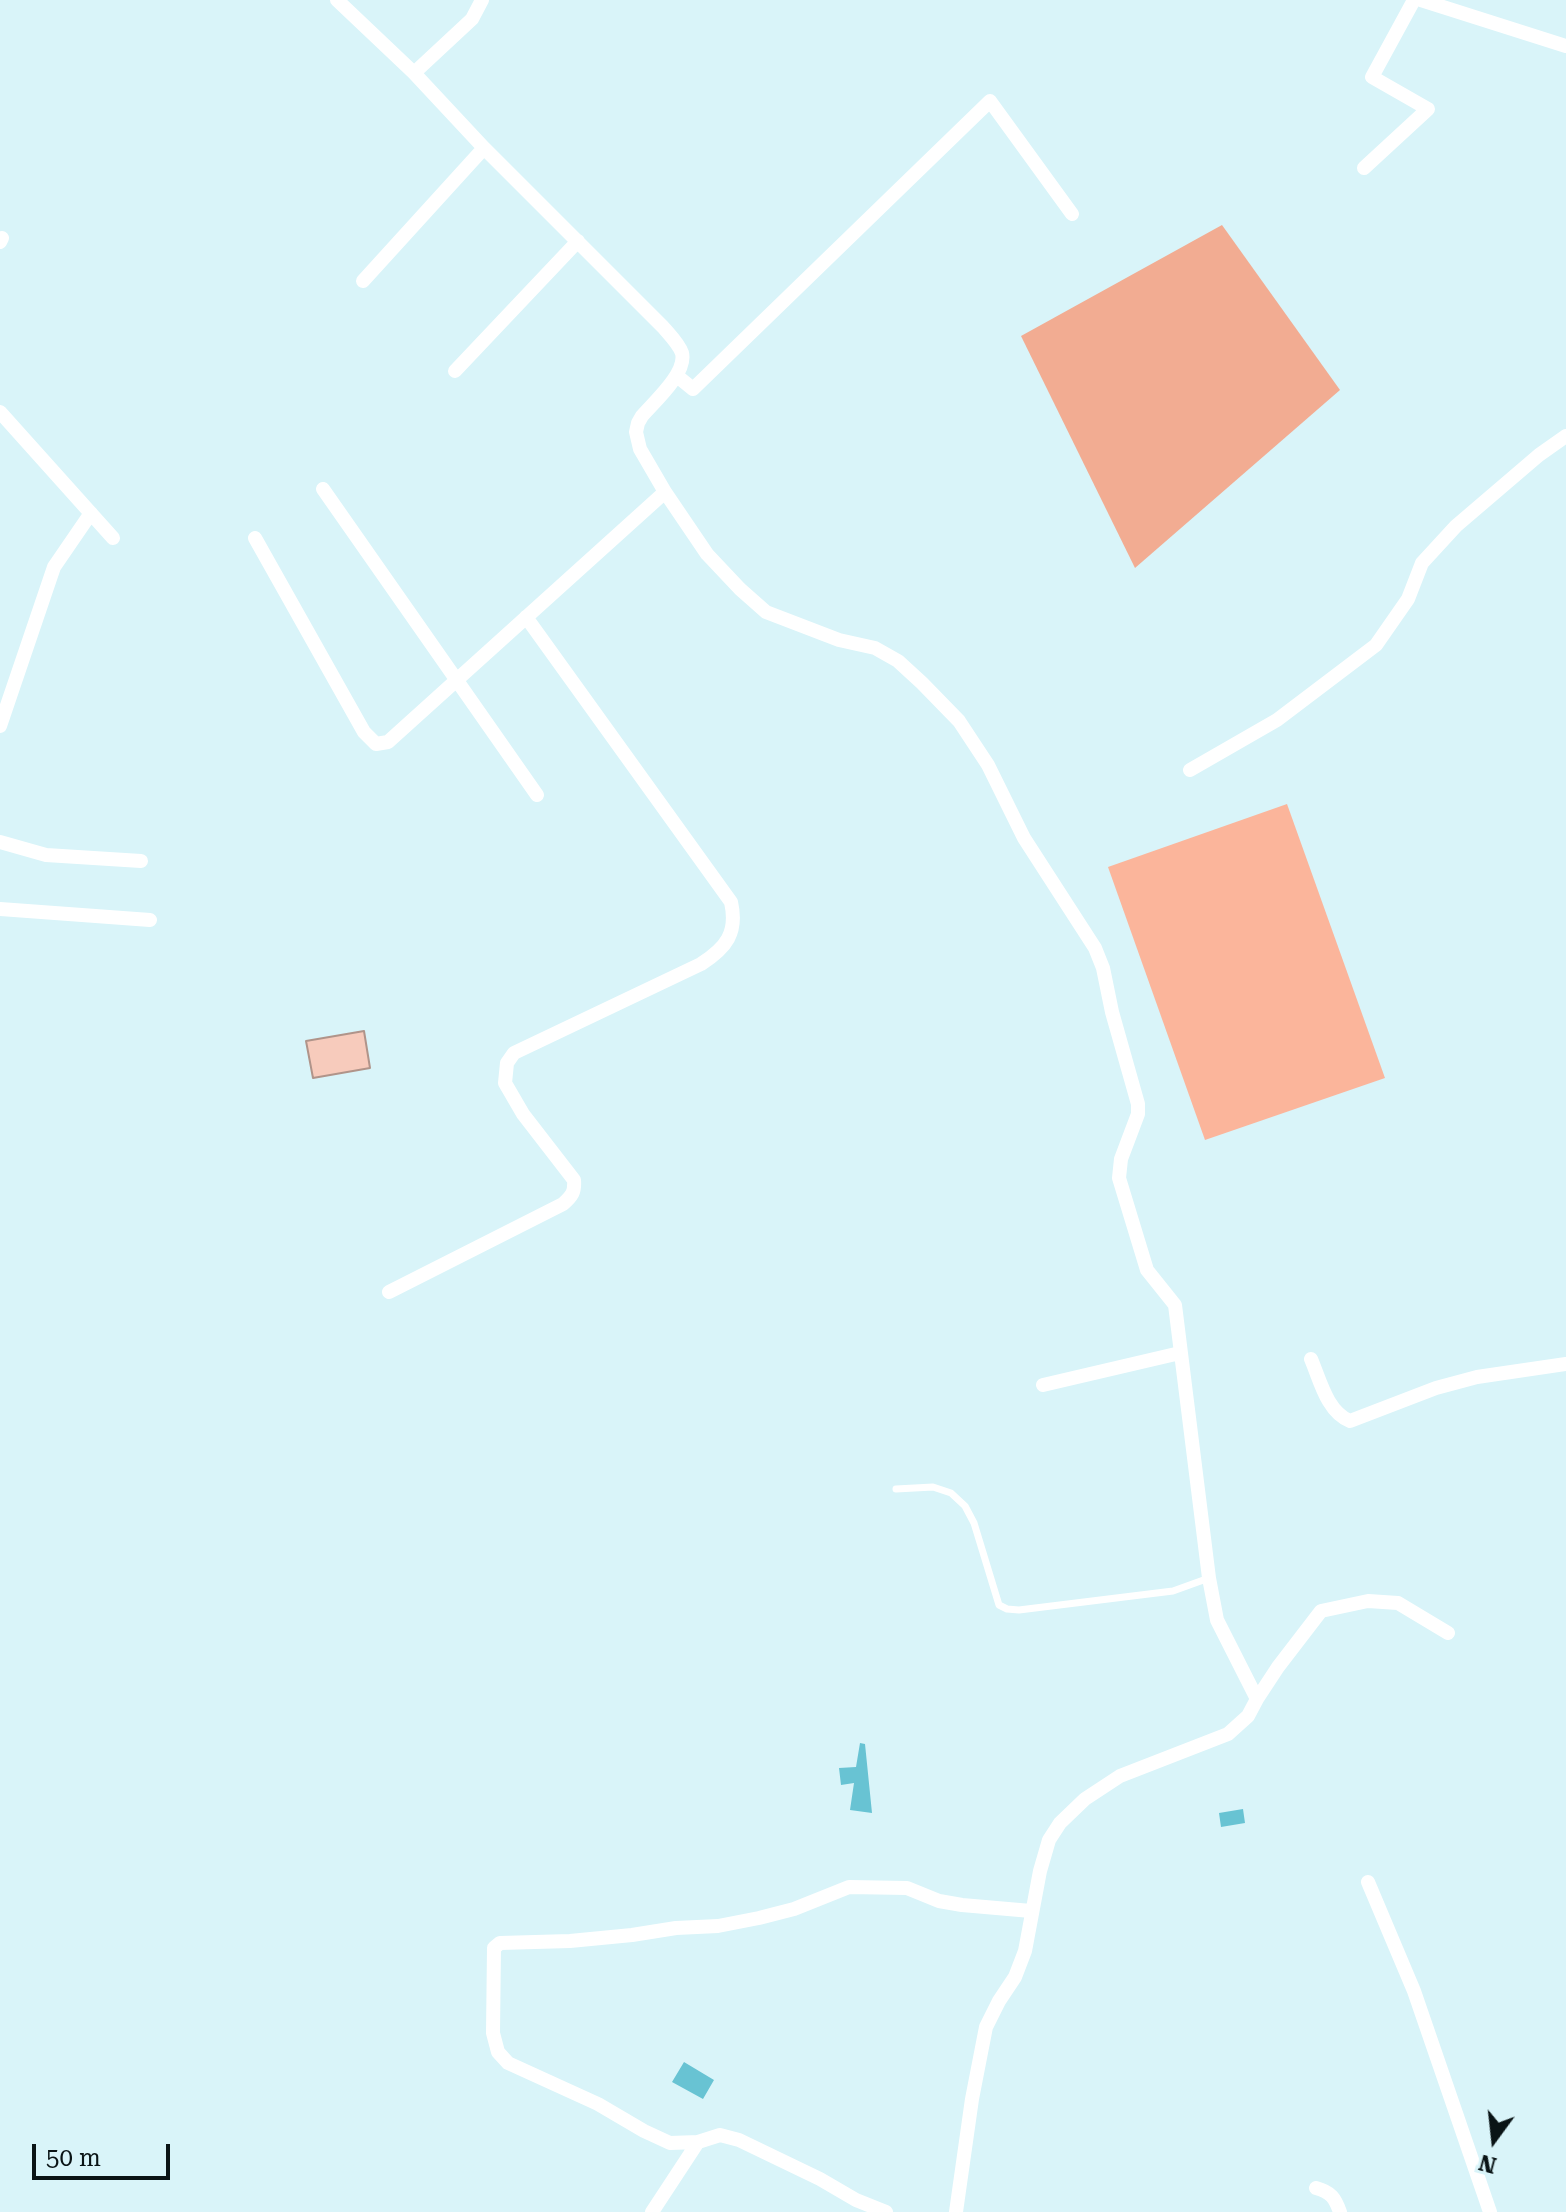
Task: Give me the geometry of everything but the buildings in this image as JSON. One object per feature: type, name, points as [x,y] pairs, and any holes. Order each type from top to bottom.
[{"type":"street","points":[[337,0],[414,73],[484,148],[663,327],[681,350],[682,360],[677,376],[642,416],[636,432],[640,449],[665,492],[707,554],[766,612],[839,640],[875,648],[898,661],[959,721],[988,765],[1024,838],[1095,948],[1138,1104],[1138,1114],[1121,1159],[1119,1178],[1147,1270],[1175,1305],[1217,1620],[1257,1699]]},
{"type":"street","points":[[414,73],[472,19],[482,0]]},
{"type":"street","points":[[1364,168],[1428,109],[1372,77],[1414,0]]},
{"type":"street","points":[[1421,0],[1566,46]]},
{"type":"street","points":[[677,376],[693,389],[990,101],[1072,214]]},
{"type":"street","points":[[363,281],[484,148]]},
{"type":"street","points":[[455,371],[578,241]]},
{"type":"street","points":[[0,412],[113,538]]},
{"type":"street","points":[[1190,770],[1277,720],[1376,645],[1408,599],[1422,563],[1456,526],[1566,436]]},
{"type":"street","points":[[323,489],[537,795]]},
{"type":"street","points":[[255,538],[364,732],[376,744],[388,742],[665,492]]},
{"type":"street","points":[[0,726],[54,567],[91,513]]},
{"type":"street","points":[[389,1292],[563,1204],[575,1190],[574,1180],[523,1114],[505,1083],[507,1063],[514,1053],[701,964],[716,955],[733,929],[735,917],[731,902],[526,617]]},
{"type":"street","points":[[0,842],[46,855],[141,861]]},
{"type":"street","points":[[0,909],[150,920]]},
{"type":"street","points":[[1043,1385],[1180,1353]]},
{"type":"street","points":[[1311,1359],[1326,1396],[1338,1414],[1350,1421],[1436,1388],[1477,1377],[1566,1364]]},
{"type":"street","points":[[956,2212],[986,2027],[1015,1977],[1025,1951],[1031,1911],[1049,1840],[1060,1823],[1085,1799],[1120,1776],[1228,1734],[1248,1716],[1304,1631],[1321,1611],[1368,1601],[1398,1603],[1448,1633]]},
{"type":"street","points":[[1368,1882],[1414,1991],[1490,2212]]},
{"type":"street","points":[[886,2212],[856,2200],[807,2172],[739,2140],[720,2135],[698,2142],[670,2143],[598,2104],[508,2063],[498,2052],[493,2033],[494,1948],[500,1943],[570,1941],[718,1926],[794,1909],[849,1887],[878,1885],[907,1888],[939,1901],[962,1905],[1031,1911]]},
{"type":"street","points":[[652,2212],[698,2142]]},
{"type":"street","points":[[1316,2188],[1329,2192],[1340,2212]]},
{"type":"lane","points":[[896,1489],[933,1487],[951,1493],[965,1506],[974,1523],[999,1605],[1007,1609],[1173,1591],[1209,1578]]},
{"type":"shaded area","points":[[1222,225],[1340,390],[1135,568],[1021,336]]},
{"type":"shaded area","points":[[1287,804],[1385,1078],[1205,1140],[1108,867]]},
{"type":"shaded area","points":[[364,1031],[370,1068],[313,1078],[306,1041]]}]
